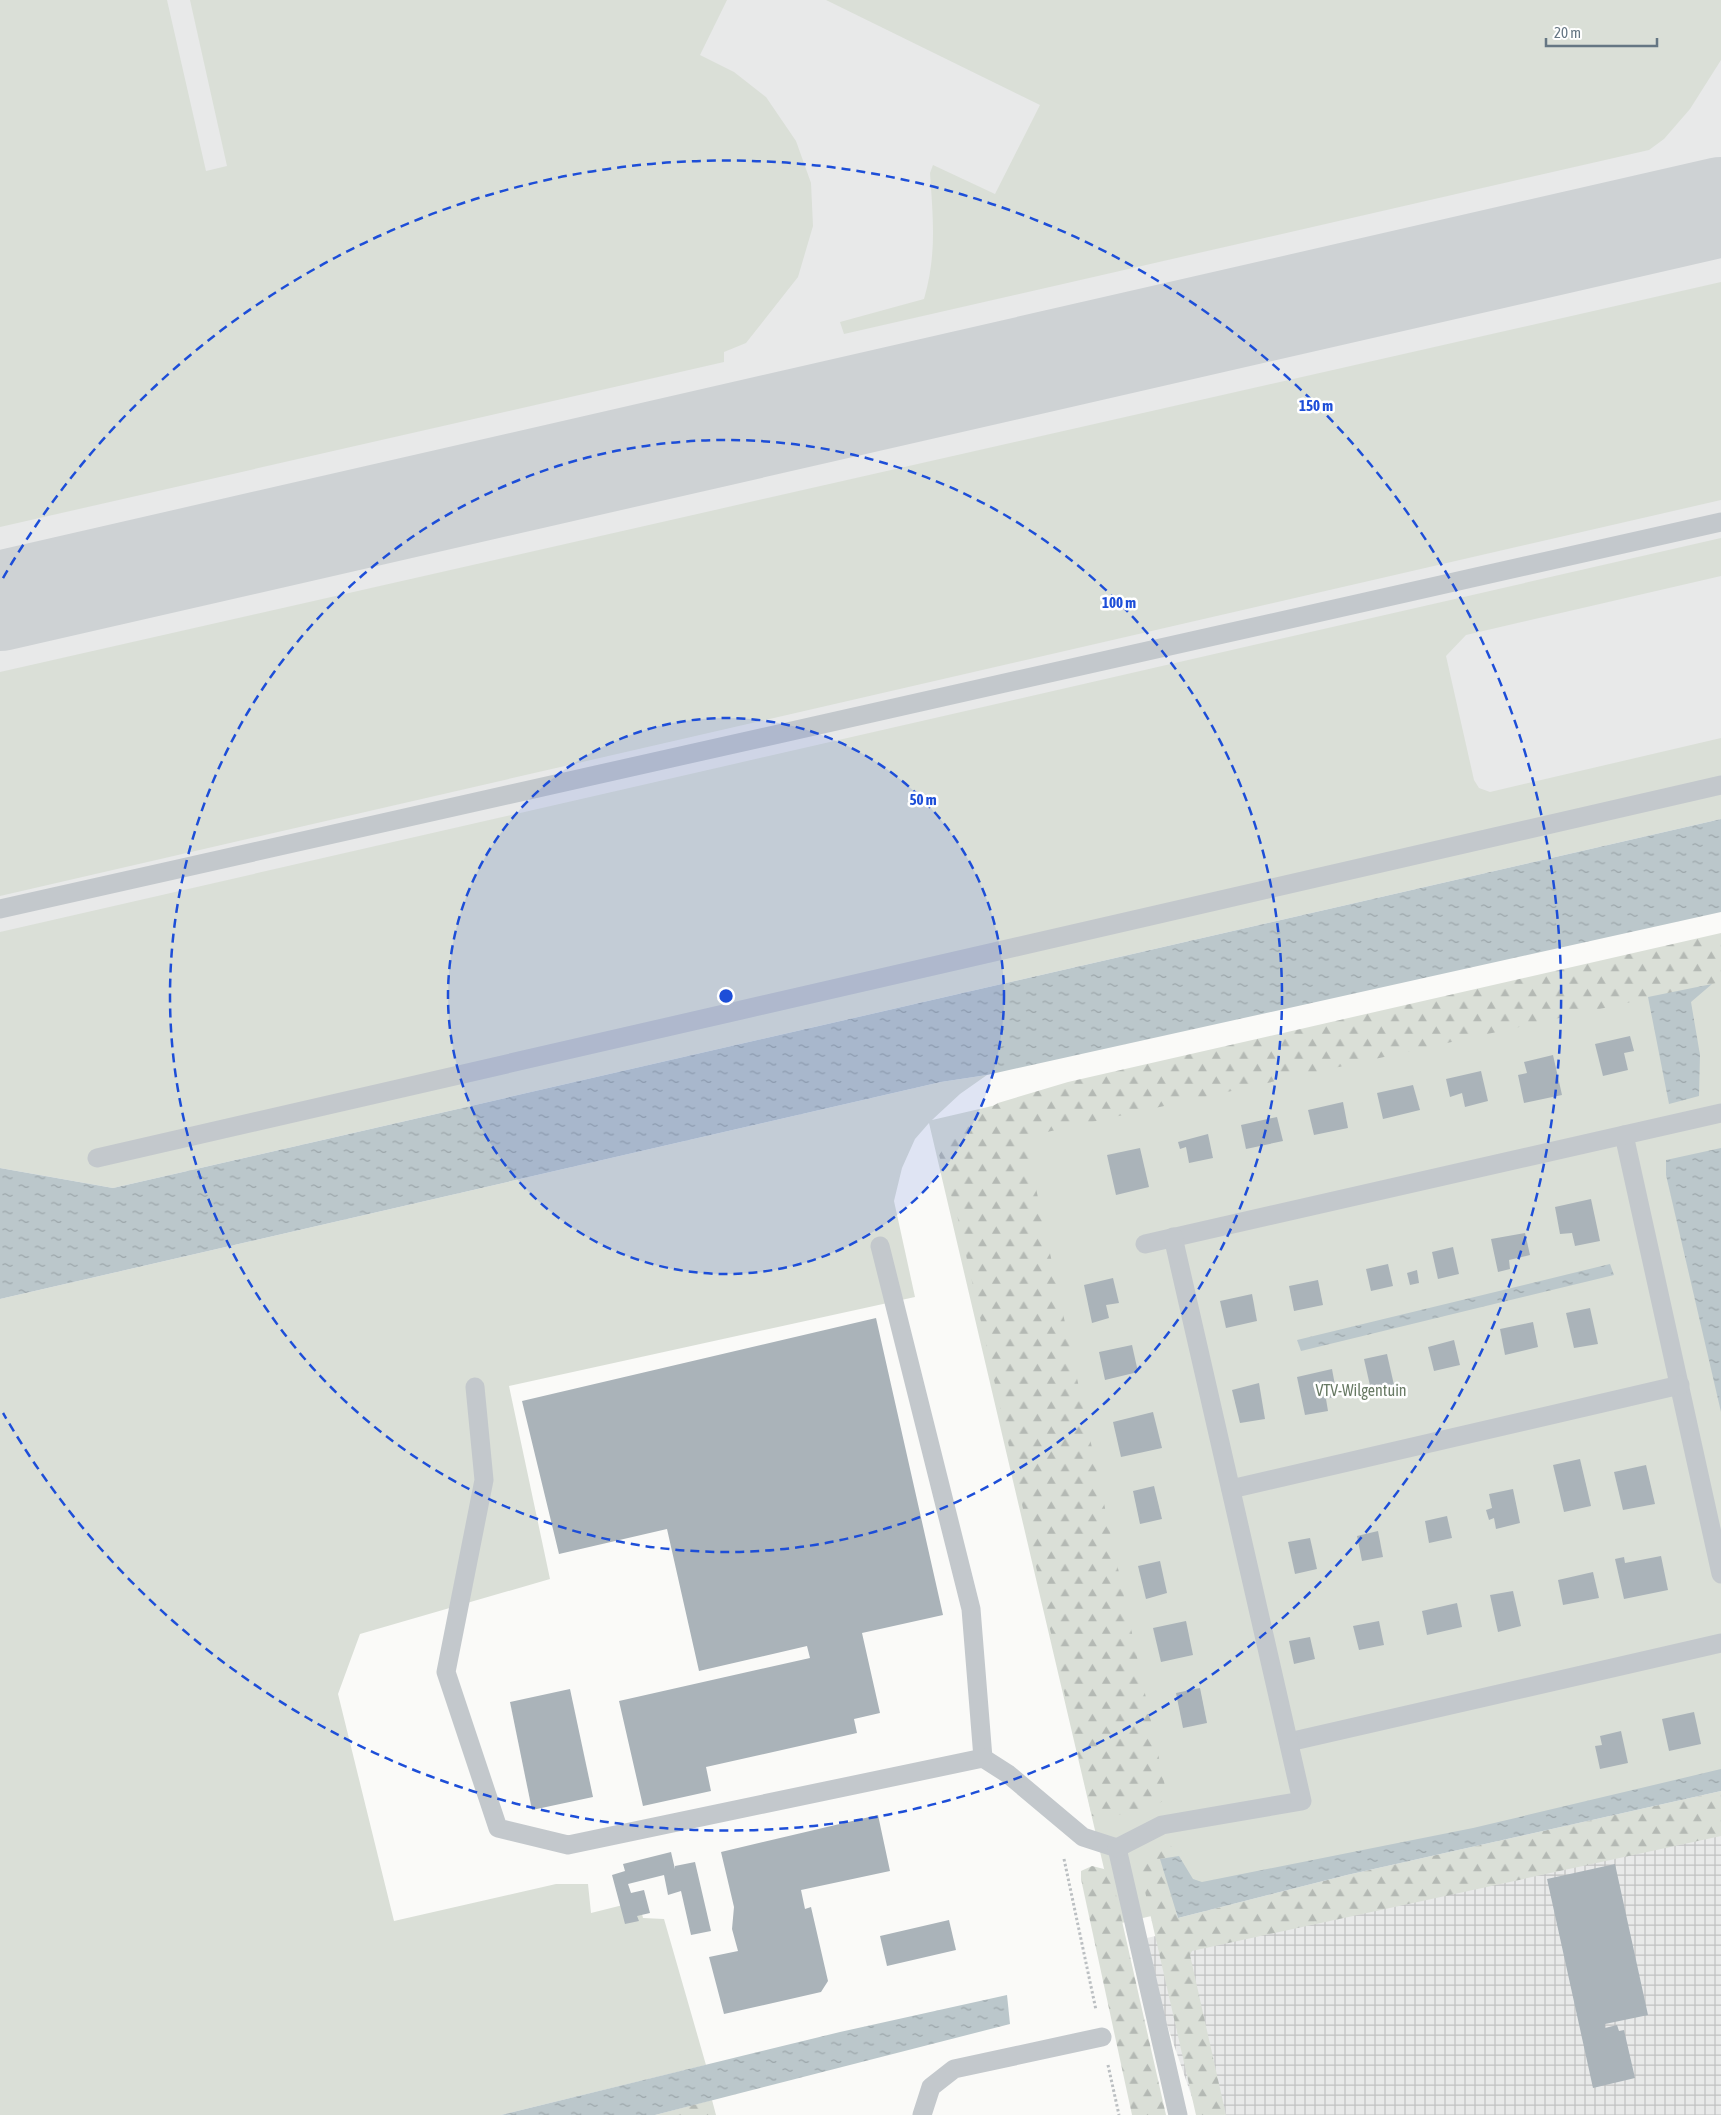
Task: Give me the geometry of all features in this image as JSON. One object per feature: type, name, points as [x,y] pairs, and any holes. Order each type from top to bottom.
[{"type":"lane","points":[[0,909],[1721,522]]},
{"type":"lane","points":[[97,1158],[1721,785]]},
{"type":"lane","points":[[1145,1244],[1721,1113]]},
{"type":"lane","points":[[1624,1135],[1721,1574]]},
{"type":"lane","points":[[475,1388],[484,1480],[446,1672],[498,1828],[568,1845],[983,1758],[1008,1774],[1054,1815],[1083,1837],[1117,1848],[1162,1825],[1302,1800],[1173,1237]]},
{"type":"lane","points":[[880,1246],[971,1609],[983,1758]]},
{"type":"lane","points":[[1231,1489],[1680,1384]]},
{"type":"lane","points":[[1289,1742],[1721,1643]]},
{"type":"lane","points":[[1117,1848],[1178,2115]]},
{"type":"lane","points":[[922,2115],[931,2087],[954,2068],[1102,2037]]},
{"type":"path","points":[[1054,1815],[1119,2115]]},
{"type":"shaded area","points":[[0,0],[1721,0],[1721,800],[0,1138]]},
{"type":"shaded area","points":[[1721,1807],[1721,2115],[1198,2115],[1138,1940]]},
{"type":"green space","points":[[0,0],[167,0],[206,171],[227,166],[190,0],[727,0],[700,55],[734,72],[766,97],[796,141],[811,183],[813,226],[798,277],[746,343],[724,352],[724,362],[0,527]]},
{"type":"green space","points":[[826,0],[1721,0],[1721,60],[1690,109],[1664,139],[1649,150],[844,334],[840,322],[924,299],[931,267],[933,221],[930,173],[933,165],[995,194],[1040,105]]},
{"type":"green space","points":[[1721,282],[1721,500],[0,896],[0,672]]},
{"type":"green space","points":[[1721,538],[1721,576],[1466,635],[1446,656],[1474,780],[1479,788],[1490,792],[1721,738],[1721,819],[113,1188],[0,1168],[0,932]]},
{"type":"green space","points":[[1721,933],[1721,982],[1029,1136],[1026,1142],[1168,1800],[1108,1818],[1092,1816],[957,1215],[939,1155],[956,1127],[998,1103],[1068,1082]]},
{"type":"green space","name":"VTV-Wilgentuin","points":[[1721,937],[1721,1784],[1117,1924],[929,1123],[915,1139],[902,1168],[894,1201],[915,1297],[509,1386],[550,1579],[360,1634],[338,1694],[394,1921],[556,1884],[588,1884],[591,1913],[639,1901],[643,1918],[664,1919],[706,2065],[501,2115],[0,2115],[0,1299],[941,1082],[987,1075],[960,1094],[932,1120]]},
{"type":"green space","points":[[1721,1791],[1721,1836],[1192,1951],[1190,1955],[1226,2115],[1196,2115],[1142,1878],[1141,1864],[1144,1854],[1155,1846],[1164,1842],[1174,1848],[1179,1856],[1160,1859],[1178,1918],[1347,1875]]},
{"type":"green space","points":[[1092,1866],[1104,1869],[1112,1877],[1166,2115],[1132,2115],[1081,1879],[1081,1871]]},
{"type":"green space","points":[[712,2100],[716,2115],[655,2115]]},
{"type":"water","points":[[1721,819],[1721,912],[987,1075],[941,1082],[0,1299],[0,1168],[113,1188]]},
{"type":"water","points":[[1712,984],[1691,1002],[1700,1055],[1699,1096],[1669,1104],[1648,997]]},
{"type":"water","points":[[1721,1148],[1721,1412],[1666,1175],[1666,1160]]},
{"type":"water","points":[[1610,1264],[1614,1275],[1301,1351],[1297,1340]]},
{"type":"water","points":[[1721,1769],[1721,1791],[1347,1875],[1178,1918],[1160,1859],[1179,1856],[1193,1879],[1202,1882],[1473,1828]]},
{"type":"water","points":[[1007,1995],[1010,2024],[655,2115],[501,2115],[840,2032]]},
{"type":"building","points":[[1630,1036],[1634,1051],[1624,1053],[1628,1070],[1603,1076],[1595,1044]]},
{"type":"building","points":[[1553,1055],[1562,1095],[1524,1103],[1518,1075],[1527,1073],[1524,1062]]},
{"type":"building","points":[[1481,1071],[1488,1101],[1465,1107],[1462,1093],[1450,1097],[1446,1079]]},
{"type":"building","points":[[1413,1085],[1420,1110],[1383,1119],[1377,1093]]},
{"type":"building","points":[[1343,1102],[1348,1128],[1314,1135],[1308,1110]]},
{"type":"building","points":[[1277,1117],[1283,1141],[1246,1149],[1241,1125]]},
{"type":"building","points":[[1208,1134],[1213,1158],[1189,1163],[1186,1147],[1180,1149],[1178,1142]]},
{"type":"building","points":[[1140,1148],[1149,1187],[1116,1195],[1107,1155]]},
{"type":"building","points":[[1591,1199],[1600,1241],[1575,1246],[1572,1233],[1560,1234],[1555,1207]]},
{"type":"building","points":[[1525,1233],[1530,1255],[1509,1260],[1510,1269],[1498,1272],[1491,1239]]},
{"type":"building","points":[[1453,1247],[1459,1274],[1438,1279],[1432,1252]]},
{"type":"building","points":[[1388,1264],[1393,1286],[1371,1291],[1366,1269]]},
{"type":"building","points":[[1417,1270],[1419,1283],[1410,1285],[1407,1273]]},
{"type":"building","points":[[1113,1278],[1119,1303],[1106,1305],[1109,1318],[1092,1323],[1084,1285]]},
{"type":"building","points":[[1318,1280],[1323,1305],[1294,1311],[1289,1286]]},
{"type":"building","points":[[1252,1294],[1257,1321],[1226,1328],[1220,1301]]},
{"type":"building","points":[[1590,1308],[1598,1344],[1574,1348],[1566,1313]]},
{"type":"building","points":[[876,1318],[943,1615],[862,1633],[880,1713],[854,1719],[857,1733],[706,1767],[711,1791],[643,1806],[619,1701],[810,1658],[807,1646],[699,1671],[667,1529],[559,1554],[522,1401]]},
{"type":"building","points":[[1533,1322],[1538,1347],[1505,1355],[1500,1329]]},
{"type":"building","points":[[1454,1340],[1460,1365],[1434,1371],[1428,1347]]},
{"type":"building","points":[[1132,1345],[1138,1372],[1105,1380],[1099,1352]]},
{"type":"building","points":[[1387,1354],[1394,1385],[1371,1390],[1364,1359]]},
{"type":"building","points":[[1332,1369],[1337,1396],[1326,1399],[1328,1411],[1305,1415],[1297,1377]]},
{"type":"building","points":[[1259,1383],[1265,1419],[1240,1423],[1232,1390]]},
{"type":"building","points":[[1153,1412],[1162,1448],[1121,1457],[1113,1422]]},
{"type":"building","points":[[1580,1459],[1591,1506],[1564,1512],[1553,1465]]},
{"type":"building","points":[[1646,1465],[1655,1504],[1623,1510],[1614,1472]]},
{"type":"building","points":[[1154,1486],[1162,1519],[1140,1524],[1133,1491]]},
{"type":"building","points":[[1513,1489],[1520,1523],[1496,1529],[1494,1518],[1489,1520],[1486,1510],[1492,1508],[1489,1494]]},
{"type":"building","points":[[1447,1516],[1452,1538],[1429,1543],[1425,1521]]},
{"type":"building","points":[[1378,1531],[1383,1557],[1362,1561],[1357,1536]]},
{"type":"building","points":[[1310,1538],[1317,1569],[1295,1574],[1288,1542]]},
{"type":"building","points":[[1661,1556],[1668,1590],[1624,1599],[1615,1559],[1624,1557],[1625,1563]]},
{"type":"building","points":[[1160,1561],[1167,1593],[1146,1599],[1138,1566]]},
{"type":"building","points":[[1593,1572],[1599,1598],[1563,1605],[1558,1580]]},
{"type":"building","points":[[1513,1591],[1521,1626],[1498,1632],[1490,1595]]},
{"type":"building","points":[[1457,1603],[1462,1627],[1427,1635],[1422,1611]]},
{"type":"building","points":[[1186,1621],[1193,1655],[1161,1662],[1153,1628]]},
{"type":"building","points":[[1379,1621],[1384,1645],[1359,1650],[1353,1626]]},
{"type":"building","points":[[1310,1637],[1315,1659],[1294,1664],[1289,1641]]},
{"type":"building","points":[[1200,1688],[1207,1723],[1183,1728],[1176,1693]]},
{"type":"building","points":[[570,1689],[593,1797],[532,1810],[510,1702]]},
{"type":"building","points":[[1694,1712],[1701,1744],[1669,1751],[1662,1719]]},
{"type":"building","points":[[1621,1731],[1628,1763],[1600,1769],[1595,1746],[1602,1745],[1600,1736]]},
{"type":"building","points":[[878,1815],[890,1871],[801,1890],[805,1909],[811,1907],[828,1981],[821,1992],[724,2014],[709,1957],[738,1951],[732,1929],[734,1907],[721,1852]]},
{"type":"building","points":[[671,1852],[675,1869],[675,1866],[695,1862],[711,1931],[691,1935],[681,1891],[668,1895],[664,1875],[628,1884],[631,1893],[644,1890],[650,1913],[637,1916],[639,1921],[625,1924],[612,1875],[625,1871],[623,1864]]},
{"type":"building","points":[[1615,1864],[1648,2015],[1605,2024],[1605,2028],[1617,2025],[1619,2031],[1624,2030],[1635,2078],[1593,2088],[1547,1879]]},
{"type":"building","points":[[949,1920],[956,1950],[887,1966],[880,1936]]},
{"type":"taxiway","points":[[0,601],[1721,207]]}]
